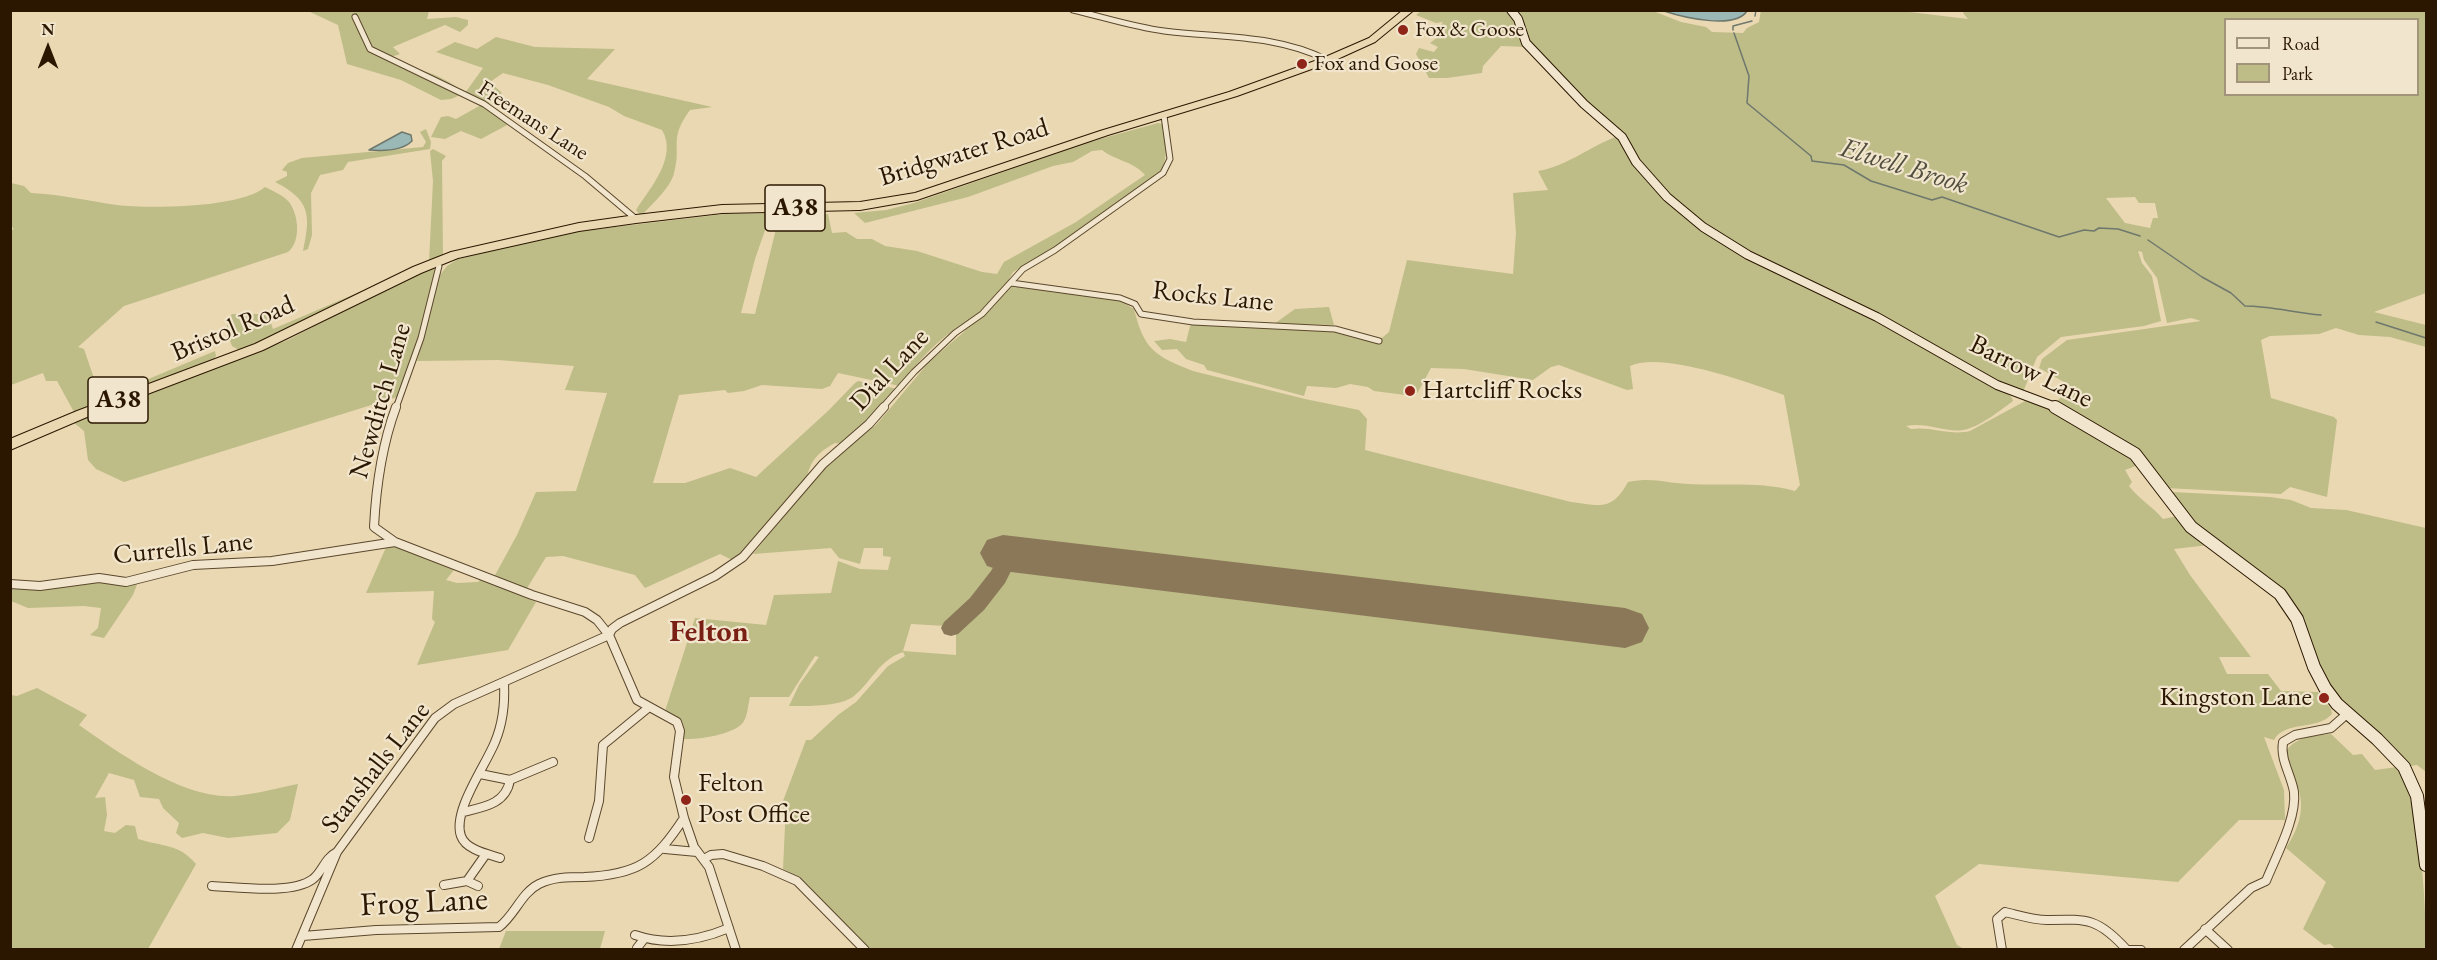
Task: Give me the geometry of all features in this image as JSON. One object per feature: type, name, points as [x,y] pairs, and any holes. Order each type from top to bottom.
[{"type":"highway","name":"Bridgwater Road","points":[[437,262],[521,239],[579,227],[722,209],[830,208],[890,201],[944,188],[1030,158],[1233,94],[1327,60],[1371,40],[1410,10]]},
{"type":"highway","name":"Bristol Road","points":[[10,445],[103,405],[259,347],[437,262]]},
{"type":"main road","name":"Barrow Lane","points":[[1511,10],[1518,19],[1527,43],[1584,104],[1622,137],[1636,162],[1667,197],[1703,227],[1748,255],[1877,317],[1997,385],[2055,407],[2135,454],[2191,527],[2264,579],[2287,602],[2303,631],[2318,677],[2332,698],[2390,751],[2408,774],[2417,796],[2427,865]]},
{"type":"street","points":[[1073,10],[1162,31],[1259,40],[1318,54],[1327,60]]},
{"type":"street","name":"Freemans Lane","points":[[355,17],[370,50],[504,117],[585,176],[636,219]]},
{"type":"street","name":"Dial Lane","points":[[609,635],[612,629],[620,623],[715,576],[743,557],[823,464],[869,424],[914,372],[954,333],[982,314],[1023,269],[1055,250],[1163,173],[1170,159],[1164,116]]},
{"type":"street","name":"Newditch Lane","points":[[395,542],[374,526],[376,492],[390,424],[422,338],[439,267],[437,262]]},
{"type":"street","name":"Rocks Lane","points":[[1011,283],[1120,298],[1135,304],[1141,314],[1193,322],[1335,329],[1379,341]]},
{"type":"street","points":[[395,542],[532,595],[585,612],[609,635],[637,700],[677,722],[680,731],[674,777],[684,818],[697,852],[704,859],[714,880],[736,950]]},
{"type":"street","name":"Currells Lane","points":[[10,584],[40,586],[99,578],[126,582],[193,565],[273,561],[395,542]]},
{"type":"street","name":"Stanshalls Lane","points":[[296,950],[337,852],[400,762],[435,718],[454,704],[609,635]]},
{"type":"street","points":[[500,858],[478,851],[461,837],[459,826],[467,795],[480,774],[500,728],[505,695],[504,683]]},
{"type":"street","points":[[589,838],[597,812],[602,777],[600,751],[603,745],[648,708]]},
{"type":"street","points":[[2184,950],[2255,885],[2266,880],[2294,810],[2294,793],[2290,775],[2281,753],[2283,742],[2295,735],[2331,728],[2348,713]]},
{"type":"street","points":[[480,774],[510,780],[553,762]]},
{"type":"street","points":[[464,812],[498,802],[510,789],[510,780]]},
{"type":"street","name":"Frog Lane","points":[[303,936],[396,931],[423,927],[499,927],[508,922],[527,893],[538,884],[568,877],[602,876],[633,871],[652,862],[664,849],[684,818]]},
{"type":"street","points":[[664,849],[697,852]]},
{"type":"street","points":[[212,886],[302,885],[316,876],[322,862],[337,852]]},
{"type":"street","points":[[467,881],[486,854]]},
{"type":"street","points":[[704,859],[711,855],[723,854],[764,866],[797,881],[866,950]]},
{"type":"street","points":[[444,885],[467,881],[478,886]]},
{"type":"street","points":[[2002,950],[1997,919],[2005,912],[2046,920],[2061,918],[2086,920],[2110,932],[2128,950],[2141,950]]},
{"type":"street","points":[[637,948],[640,937],[683,941],[713,935],[729,928]]},
{"type":"street","points":[[2205,929],[2228,950]]},
{"type":"green space","points":[[1761,10],[1893,10],[1968,19],[1963,13],[1965,11],[2426,11],[2426,293],[2374,312],[2426,325],[2426,347],[2390,337],[2359,335],[2336,328],[2319,334],[2270,336],[2261,340],[2271,398],[2334,417],[2337,420],[2327,497],[2290,487],[2281,494],[2166,488],[2145,458],[2057,401],[2067,392],[2061,389],[2064,382],[2039,368],[2042,359],[2067,340],[2201,321],[2191,318],[2167,323],[2157,278],[2144,260],[2142,252],[2138,251],[2142,263],[2152,276],[2161,321],[2144,326],[2061,337],[2037,357],[2023,392],[1996,381],[1726,238],[1699,220],[1660,184],[1635,155],[1626,135],[1592,106],[1528,40],[1515,11],[1653,11],[1681,22],[1706,27],[1712,32],[1743,33],[1747,28],[1759,22]],"holes":[[[2135,197],[2139,203],[2155,203],[2158,218],[2153,218],[2150,228],[2125,223],[2106,198]]]},
{"type":"green space","points":[[308,11],[429,11],[427,19],[456,17],[468,20],[468,25],[460,32],[445,25],[393,47],[400,54],[391,57],[397,66],[433,74],[465,93],[451,99],[441,100],[401,80],[347,64],[338,25]]},
{"type":"green space","points":[[1421,11],[1507,11],[1512,15],[1527,47],[1501,46],[1483,66],[1482,73],[1429,78],[1416,54],[1419,48],[1434,52],[1438,47],[1430,43],[1446,31],[1439,28],[1443,22],[1436,23],[1416,15]]},
{"type":"green space","points":[[496,37],[535,47],[615,49],[587,79],[712,107],[690,110],[683,120],[677,135],[676,163],[672,178],[661,195],[640,215],[636,210],[655,182],[667,151],[662,130],[624,116],[609,107],[548,85],[503,73],[490,82],[502,93],[489,104],[465,93],[483,68],[436,52],[455,42],[477,49]]},
{"type":"green space","points":[[481,105],[509,124],[481,139],[461,131],[445,139],[431,137],[441,117],[448,116],[456,119]]},
{"type":"green space","points":[[1158,123],[1162,124],[1166,150],[1165,161],[1159,174],[1052,250],[1013,272],[1009,279],[1015,288],[1017,286],[1119,300],[1134,309],[1147,343],[1160,356],[1169,361],[1193,371],[1359,410],[1367,419],[1365,450],[1590,505],[1611,502],[1617,498],[1628,482],[1645,480],[1688,484],[1755,485],[1795,491],[1800,485],[1784,395],[1706,370],[1684,365],[1644,362],[1630,366],[1633,389],[1627,390],[1559,365],[1551,367],[1533,380],[1464,369],[1431,368],[1418,392],[1413,396],[1374,391],[1368,387],[1350,384],[1336,388],[1307,386],[1304,396],[1207,370],[1204,365],[1186,359],[1177,349],[1162,350],[1154,341],[1170,339],[1186,342],[1190,326],[1193,324],[1332,331],[1377,342],[1389,332],[1407,260],[1513,274],[1516,233],[1513,193],[1548,190],[1538,171],[1559,165],[1618,136],[1687,218],[1873,317],[2011,396],[2013,401],[1996,414],[1969,429],[1957,431],[1921,425],[1906,426],[1911,429],[1955,432],[1970,431],[2027,400],[2053,410],[2141,464],[2125,470],[2132,482],[2129,486],[2163,519],[2178,516],[2209,545],[2174,549],[2190,575],[2251,657],[2219,657],[2227,674],[2268,674],[2281,691],[2318,692],[2331,709],[2332,714],[2326,719],[2293,727],[2279,734],[2274,740],[2264,737],[2284,790],[2285,820],[2239,820],[2178,882],[1979,864],[1935,896],[1957,945],[1964,949],[870,949],[799,878],[783,869],[785,826],[783,801],[806,740],[811,740],[856,702],[888,666],[905,656],[903,652],[888,660],[848,700],[823,705],[789,706],[799,685],[819,657],[815,656],[789,697],[750,697],[744,721],[740,726],[726,733],[684,739],[684,727],[681,721],[664,714],[695,618],[766,625],[774,595],[831,593],[838,561],[860,569],[888,570],[891,557],[883,556],[883,548],[864,548],[860,564],[839,558],[831,548],[753,554],[828,463],[877,424],[929,362],[965,331],[967,322],[930,350],[900,386],[838,373],[830,386],[822,389],[762,385],[728,393],[725,390],[679,395],[653,483],[685,483],[730,468],[756,477],[858,381],[898,389],[842,444],[835,443],[819,454],[812,463],[806,481],[734,561],[720,554],[645,588],[635,575],[563,556],[546,557],[526,590],[494,577],[517,535],[536,492],[576,491],[607,393],[565,390],[574,366],[498,360],[417,361],[440,275],[447,266],[458,259],[572,232],[725,214],[771,213],[755,259],[741,313],[755,314],[780,213],[828,214],[832,233],[846,232],[857,239],[872,239],[885,246],[917,251],[982,272],[997,274],[1004,262],[1076,222],[1145,175],[1135,167],[1102,150],[1092,151],[1073,162],[1053,166],[968,197],[865,223],[854,213],[886,210],[914,203],[1089,142]],"holes":[[[1011,549],[1625,625],[1628,632],[1028,560],[1011,565],[998,584],[960,627],[956,633],[956,655],[903,651],[911,624],[946,626],[973,603],[996,575],[1004,550]]]},
{"type":"green space","points":[[426,129],[431,142],[430,149],[348,162],[343,170],[320,175],[311,193],[312,235],[308,249],[303,251],[307,227],[305,209],[295,195],[275,182],[287,176],[287,172],[282,170],[288,163],[302,158],[423,147],[426,142],[420,132]]},
{"type":"green space","points":[[433,149],[446,156],[442,161],[443,257],[429,262],[433,181],[430,151]]},
{"type":"green space","points":[[11,183],[24,186],[31,193],[117,205],[150,207],[216,203],[253,194],[265,187],[289,202],[297,221],[297,235],[288,252],[124,306],[78,347],[84,349],[101,399],[215,351],[216,356],[213,360],[74,412],[57,381],[46,381],[43,373],[11,385],[10,231],[14,229],[11,226]]},
{"type":"green space","points":[[435,268],[423,323],[397,397],[124,482],[96,469],[88,460],[84,431],[73,422],[288,340],[404,279]]},
{"type":"green space","points":[[399,275],[293,329],[245,349],[232,346],[227,326],[232,314],[268,314],[273,329]]},
{"type":"green space","points":[[1329,307],[1334,325],[1274,324],[1295,309]]},
{"type":"green space","points":[[2172,492],[2270,497],[2291,500],[2311,508],[2346,510],[2426,528],[2426,772],[2417,765],[2411,766],[2395,748],[2338,700],[2268,577],[2197,528],[2171,495]]},
{"type":"green space","points":[[387,545],[393,545],[454,570],[446,580],[457,583],[478,582],[481,579],[536,602],[508,650],[417,665],[435,622],[432,619],[434,591],[366,593]]},
{"type":"green space","points":[[97,581],[138,582],[133,595],[104,638],[90,635],[98,628],[101,608],[84,606],[28,608],[11,601],[11,586]]},
{"type":"green space","points":[[37,688],[87,715],[79,725],[132,761],[174,783],[195,791],[235,796],[298,784],[290,820],[277,833],[228,838],[203,833],[182,838],[176,833],[179,823],[163,808],[159,799],[140,797],[134,780],[109,773],[95,798],[105,797],[107,815],[104,831],[115,833],[126,825],[135,826],[138,839],[183,852],[196,864],[148,949],[11,949],[11,695],[17,696]]},
{"type":"green space","points":[[2349,723],[2355,724],[2393,759],[2402,776],[2410,798],[2416,823],[2423,878],[2426,949],[2337,950],[2330,944],[2324,945],[2303,929],[2326,882],[2286,848],[2297,828],[2301,806],[2287,750],[2301,739],[2331,734],[2353,755],[2362,754],[2375,770],[2397,767]]},
{"type":"green space","points":[[506,931],[605,931],[600,949],[499,949]]},
{"type":"water","points":[[1664,11],[1747,11],[1741,17],[1720,21],[1695,19]]},
{"type":"water","points":[[402,132],[411,135],[412,141],[403,147],[392,150],[369,150]]},
{"type":"waterway","points":[[1755,16],[1756,10]]},
{"type":"waterway","points":[[1733,30],[1733,26],[1752,21]]},
{"type":"waterway","name":"Elwell Brook","points":[[1734,33],[1749,76],[1747,103],[1811,156],[1812,161],[1844,165],[1871,181],[1932,200],[1942,197],[2059,237],[2084,230],[2094,231],[2099,228],[2118,229],[2140,236]]},
{"type":"waterway","name":"Elwell Brook","points":[[2148,240],[2202,277],[2231,293],[2245,306],[2321,315]]},
{"type":"waterway","name":"Elwell Brook","points":[[2376,322],[2426,338]]},
{"type":"taxiway","points":[[951,628],[977,604],[998,577],[1006,562],[1021,555]]},
{"type":"runway","points":[[1003,553],[1625,628]]},
{"type":"place","name":"Fox & Goose","points":[[1403,30]]},
{"type":"place","name":"Fox and Goose","points":[[1302,64]]},
{"type":"place","name":"Hartcliff Rocks","points":[[1410,391]]},
{"type":"place","name":"Kingston Lane","points":[[2324,698]]},
{"type":"place","name":"Felton Post Office","points":[[686,800]]},
{"type":"district","name":"Felton","points":[[709,633]]}]
